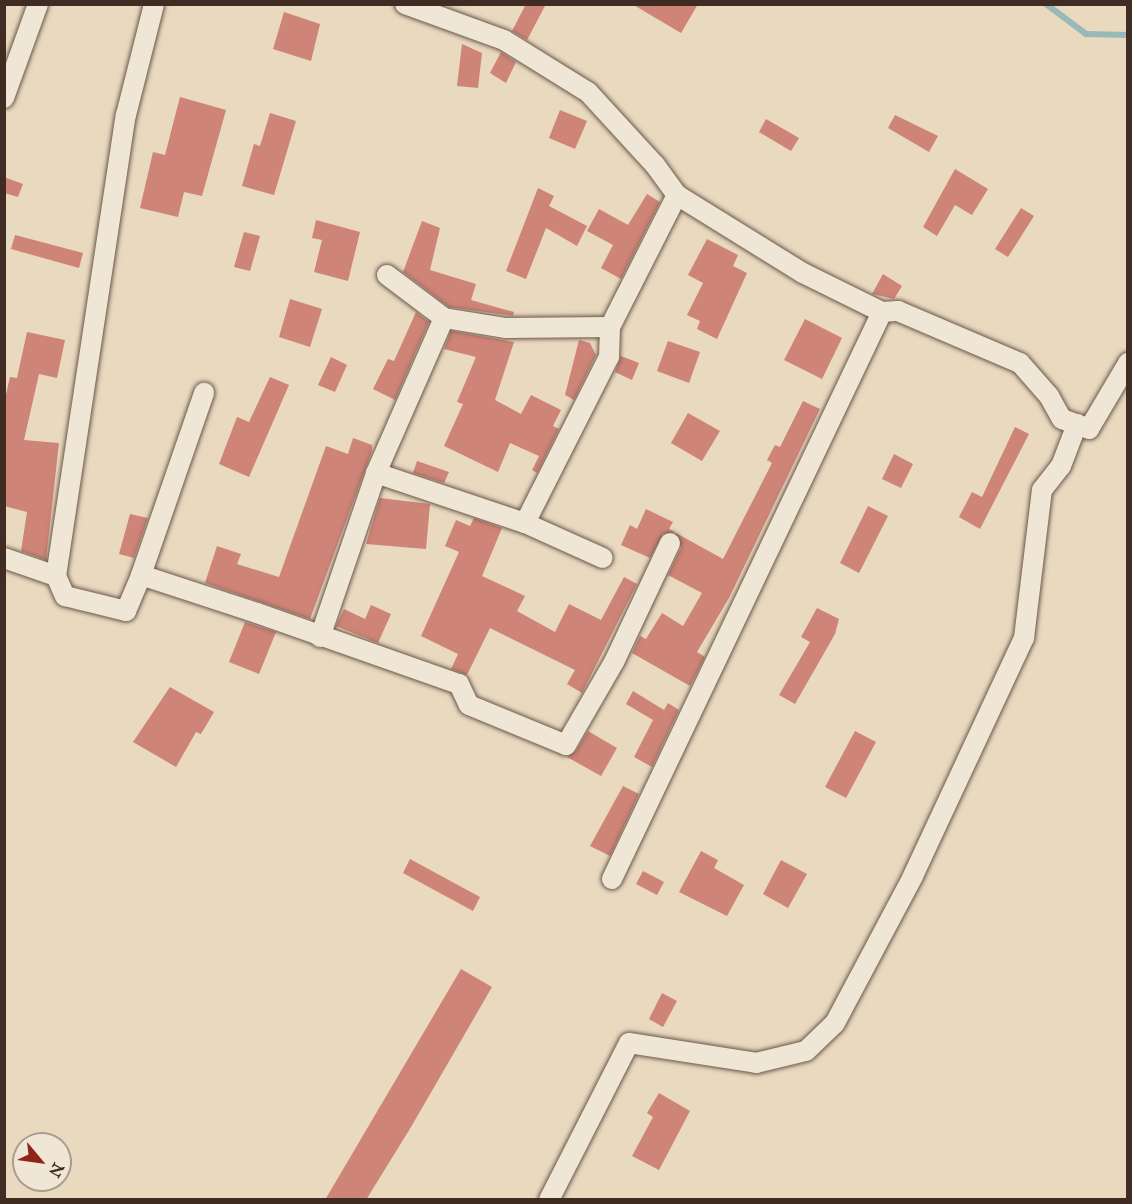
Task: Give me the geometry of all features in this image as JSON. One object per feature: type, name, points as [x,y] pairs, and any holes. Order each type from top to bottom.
[{"type":"street","points":[[4,98],[38,4]]},
{"type":"street","points":[[154,4],[126,115],[56,576],[65,596],[126,611],[141,575],[204,393]]},
{"type":"street","points":[[405,4],[504,40],[588,92],[655,165],[677,195],[803,273],[882,312],[898,312],[1020,363],[1049,396],[1062,419],[1089,429],[1128,363]]},
{"type":"street","points":[[525,524],[609,357],[610,327],[677,195]]},
{"type":"street","points":[[387,275],[444,318],[506,328],[610,327]]},
{"type":"street","points":[[612,879],[882,312]]},
{"type":"street","points":[[320,637],[376,473],[444,318]]},
{"type":"street","points":[[549,1200],[629,1043],[756,1063],[806,1051],[835,1023],[913,876],[1024,638],[1042,490],[1061,466],[1077,424]]},
{"type":"street","points":[[376,473],[525,524],[603,558]]},
{"type":"street","points":[[141,575],[459,684],[469,705],[566,745],[615,660],[670,543]]},
{"type":"street","points":[[4,558],[56,576]]},
{"type":"building","points":[[526,4],[546,4],[527,40],[512,31]]},
{"type":"building","points":[[632,4],[698,4],[681,33]]},
{"type":"building","points":[[284,12],[320,24],[311,61],[273,49]]},
{"type":"building","points":[[462,44],[482,53],[478,88],[457,86]]},
{"type":"building","points":[[501,52],[516,62],[506,83],[490,73]]},
{"type":"building","points":[[180,97],[226,110],[202,196],[184,192],[178,217],[140,208],[153,152],[165,155]]},
{"type":"building","points":[[560,110],[587,121],[575,149],[549,138]]},
{"type":"building","points":[[270,113],[296,121],[274,195],[242,186],[254,144],[260,146]]},
{"type":"building","points":[[895,115],[938,136],[929,152],[888,128]]},
{"type":"building","points":[[766,119],[799,138],[791,151],[759,132]]},
{"type":"building","points":[[955,169],[988,189],[972,215],[955,205],[937,236],[923,227]]},
{"type":"building","points":[[4,177],[23,184],[18,197],[4,193]]},
{"type":"building","points":[[538,188],[554,196],[549,206],[587,226],[577,246],[546,228],[526,279],[506,271]]},
{"type":"building","points":[[647,194],[660,202],[621,279],[601,268],[613,245],[587,231],[599,209],[628,225]]},
{"type":"building","points":[[1021,208],[1034,216],[1008,257],[995,249]]},
{"type":"building","points":[[316,220],[360,232],[348,281],[314,272],[322,240],[312,238]]},
{"type":"building","points":[[422,221],[440,228],[430,270],[476,284],[471,300],[514,312],[513,316],[449,307],[403,272]]},
{"type":"building","points":[[244,232],[260,236],[250,271],[234,267]]},
{"type":"building","points":[[15,235],[83,253],[79,268],[11,249]]},
{"type":"building","points":[[707,239],[738,255],[733,266],[747,273],[717,339],[697,329],[700,321],[687,315],[703,283],[688,275]]},
{"type":"building","points":[[883,274],[902,286],[894,299],[872,294]]},
{"type":"building","points":[[290,299],[322,309],[310,347],[279,337]]},
{"type":"building","points":[[416,312],[429,322],[395,400],[373,389],[388,359],[394,361]]},
{"type":"building","points":[[805,319],[842,338],[822,379],[784,360]]},
{"type":"building","points":[[451,331],[514,342],[495,400],[521,414],[531,395],[561,410],[553,426],[559,429],[537,473],[532,470],[539,456],[510,443],[498,472],[444,446],[463,404],[457,402],[476,357],[444,349]]},
{"type":"building","points":[[27,332],[65,340],[57,378],[39,374],[24,440],[59,443],[46,560],[21,551],[27,512],[4,506],[4,403],[10,377],[17,378]]},
{"type":"building","points":[[579,340],[590,343],[596,355],[574,400],[565,395]]},
{"type":"building","points":[[668,341],[700,352],[689,383],[657,371]]},
{"type":"building","points":[[621,356],[639,363],[632,380],[615,372]]},
{"type":"building","points":[[331,357],[347,365],[335,392],[318,385]]},
{"type":"building","points":[[270,377],[289,385],[249,477],[219,464],[237,417],[249,422]]},
{"type":"building","points":[[803,401],[820,409],[729,598],[697,652],[705,657],[690,686],[632,653],[640,636],[646,639],[662,613],[683,626],[702,593],[668,575],[681,548],[676,533],[723,559],[772,463],[767,460],[775,445],[780,447]]},
{"type":"building","points":[[688,413],[720,431],[702,461],[671,443]]},
{"type":"building","points":[[1015,427],[1029,434],[980,529],[959,517],[972,492],[982,497]]},
{"type":"building","points":[[353,438],[372,445],[372,451],[310,619],[205,583],[217,546],[241,554],[237,564],[279,577],[326,446],[348,454]]},
{"type":"building","points":[[894,454],[913,464],[901,488],[882,479]]},
{"type":"building","points":[[417,461],[449,472],[444,483],[413,473]]},
{"type":"building","points":[[380,498],[430,504],[426,549],[366,544]]},
{"type":"building","points":[[868,506],[888,516],[859,573],[840,563]]},
{"type":"building","points":[[646,509],[673,522],[669,529],[675,532],[663,534],[650,558],[621,545],[630,525],[637,529]]},
{"type":"building","points":[[130,514],[148,518],[134,558],[119,554]]},
{"type":"building","points":[[474,518],[502,528],[482,576],[525,596],[517,611],[555,632],[569,604],[601,620],[624,577],[637,584],[582,693],[567,684],[575,670],[490,628],[467,675],[451,669],[458,654],[421,636],[459,552],[445,546],[456,520],[470,526]]},
{"type":"building","points":[[371,605],[391,614],[378,643],[336,626],[344,609],[365,619]]},
{"type":"building","points":[[817,608],[839,619],[835,634],[795,704],[779,695],[810,642],[801,637]]},
{"type":"building","points":[[245,622],[276,632],[259,674],[229,662]]},
{"type":"building","points":[[170,687],[214,712],[201,734],[196,732],[176,767],[133,742]]},
{"type":"building","points":[[633,691],[664,710],[668,703],[679,710],[652,767],[634,757],[653,720],[626,704]]},
{"type":"building","points":[[588,731],[617,748],[601,776],[567,757],[576,751]]},
{"type":"building","points":[[855,731],[876,742],[846,798],[825,787]]},
{"type":"building","points":[[623,786],[639,794],[610,856],[590,846]]},
{"type":"building","points":[[701,851],[718,860],[714,868],[744,885],[727,916],[679,892]]},
{"type":"building","points":[[410,859],[480,897],[473,911],[403,873]]},
{"type":"building","points":[[781,860],[807,874],[788,908],[763,894]]},
{"type":"building","points":[[643,871],[664,882],[657,895],[636,884]]},
{"type":"building","points":[[461,969],[492,987],[411,1127],[366,1200],[325,1200]]},
{"type":"building","points":[[662,993],[677,1001],[663,1027],[649,1019]]},
{"type":"building","points":[[659,1093],[690,1111],[659,1170],[632,1156],[653,1117],[647,1113]]},
{"type":"waterway","points":[[1046,4],[1086,34],[1128,35]]}]
